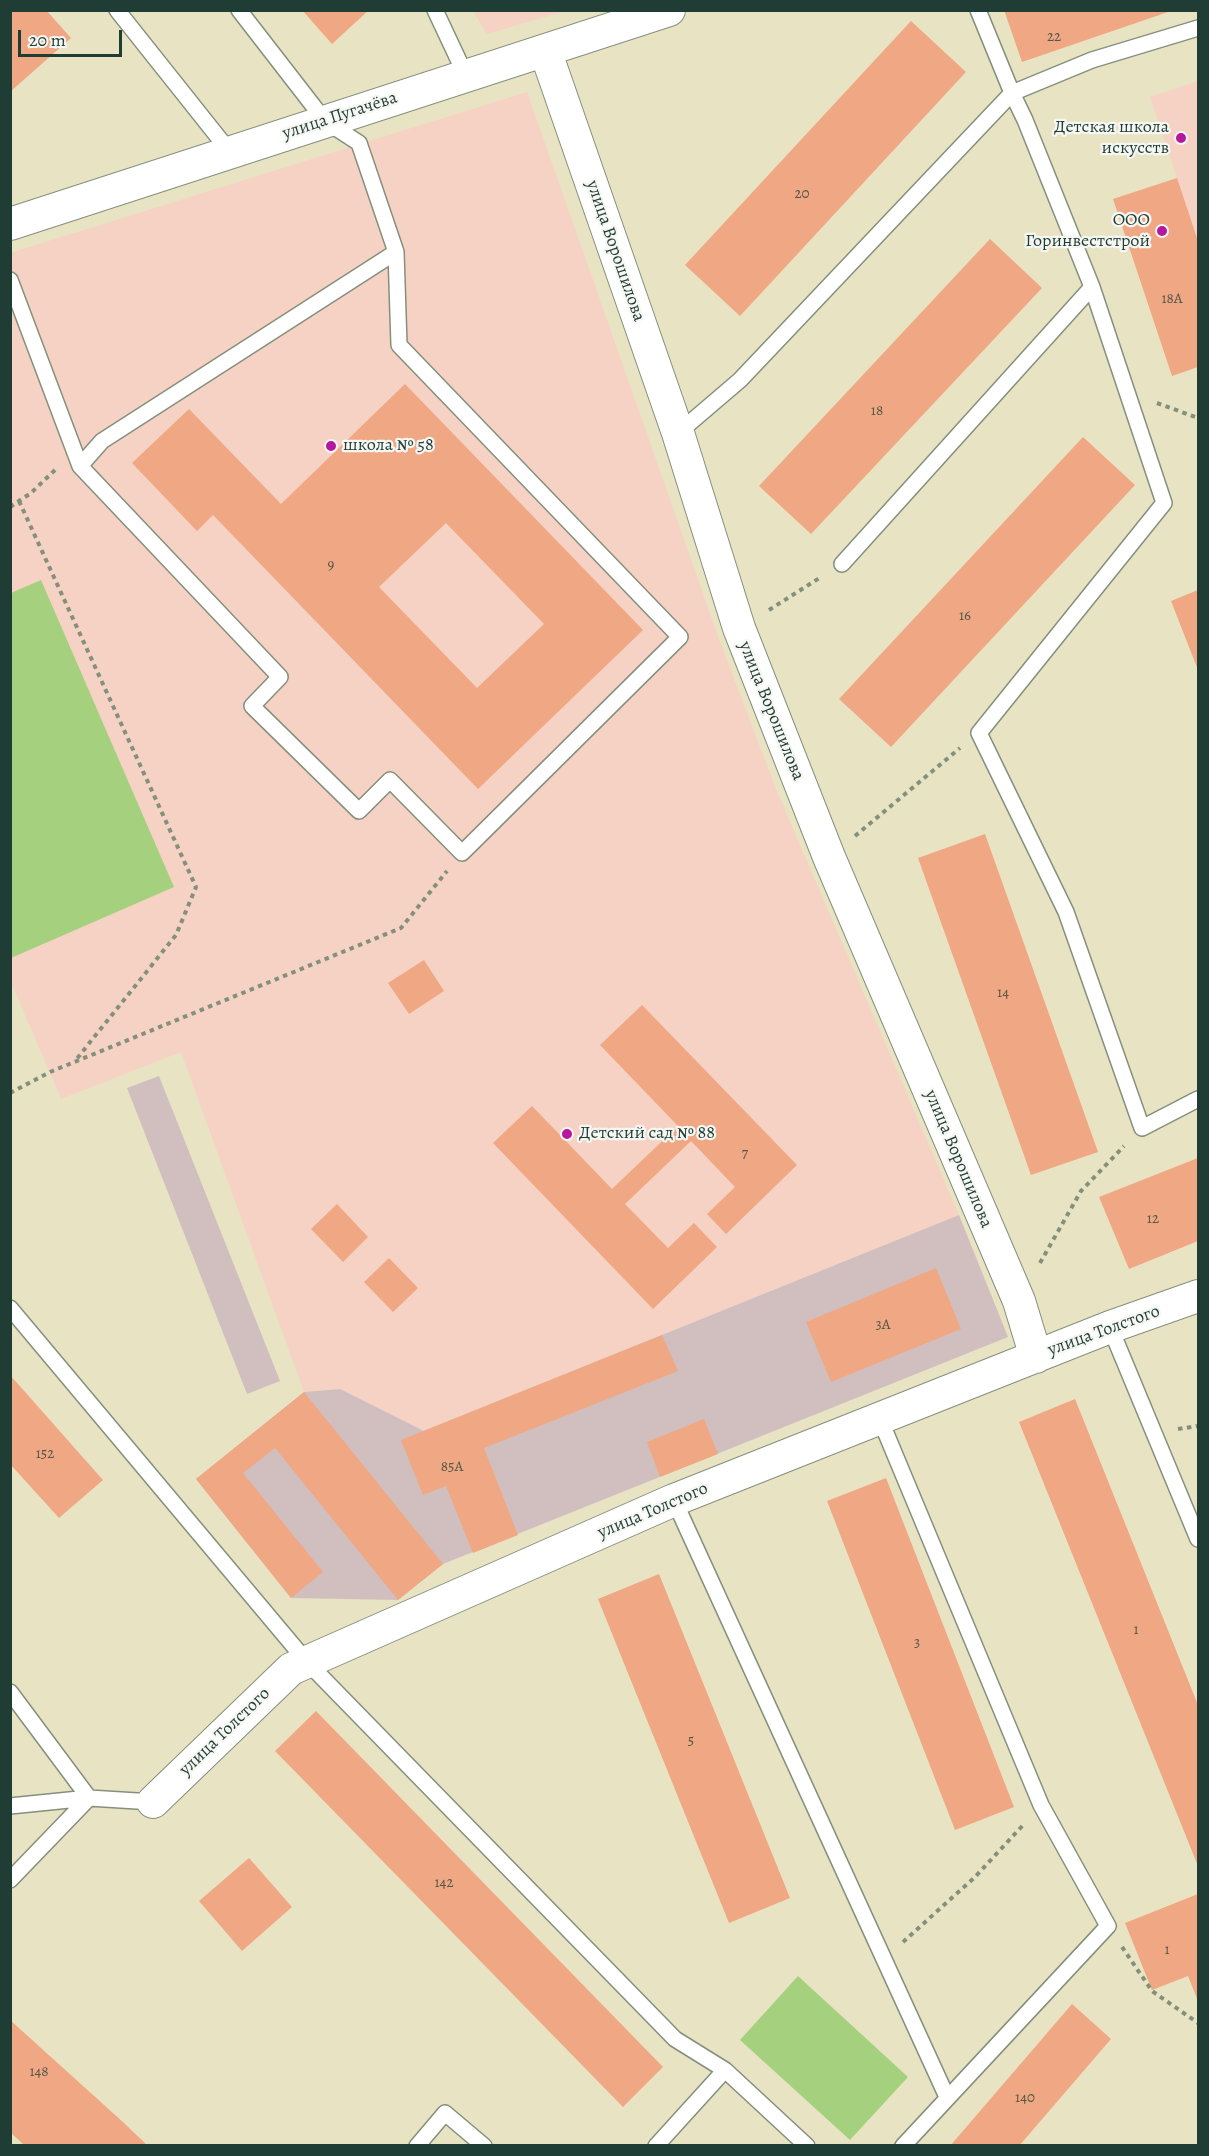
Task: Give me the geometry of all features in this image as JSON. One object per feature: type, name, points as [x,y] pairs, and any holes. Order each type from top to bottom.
[{"type":"street","name":"улица Пугачёва","points":[[10,224],[669,10]]},
{"type":"street","name":"улица Ворошилова","points":[[545,50],[678,433],[739,628],[829,857],[1019,1301],[1036,1357]]},
{"type":"street","name":"улица Толстого","points":[[153,1802],[291,1669],[674,1500],[1110,1327],[1198,1296]]},
{"type":"lane","points":[[117,10],[230,152]]},
{"type":"lane","points":[[10,280],[77,459],[280,677],[252,706],[359,811],[390,780],[462,853],[680,637],[399,345],[396,252],[359,144],[325,121],[239,10]]},
{"type":"lane","points":[[435,10],[466,76]]},
{"type":"lane","points":[[978,10],[1092,287],[1164,503],[979,733],[1066,912],[1142,1128],[1198,1099]]},
{"type":"lane","points":[[678,433],[740,380],[1012,93],[1092,60],[1198,28]]},
{"type":"lane","points":[[77,459],[396,252]]},
{"type":"lane","points":[[842,564],[1092,287]]},
{"type":"lane","points":[[10,1308],[307,1662],[675,2039],[725,2070],[807,2145]]},
{"type":"lane","points":[[1110,1327],[1198,1539]]},
{"type":"lane","points":[[880,1419],[1041,1805],[1107,1926],[903,2145]]},
{"type":"lane","points":[[674,1500],[947,2097]]},
{"type":"lane","points":[[10,1692],[89,1798]]},
{"type":"lane","points":[[10,1880],[89,1798]]},
{"type":"lane","points":[[10,1806],[89,1798],[153,1802]]},
{"type":"lane","points":[[656,2145],[725,2070]]},
{"type":"lane","points":[[417,2145],[446,2113],[484,2145]]},
{"type":"path","points":[[1127,394],[1198,418]]},
{"type":"path","points":[[10,507],[77,459]]},
{"type":"path","points":[[19,501],[196,887],[176,935],[75,1061]]},
{"type":"path","points":[[829,857],[979,733]]},
{"type":"path","points":[[10,1093],[75,1061],[401,928],[462,853]]},
{"type":"path","points":[[1019,1301],[1081,1191],[1142,1128]]},
{"type":"path","points":[[884,1959],[975,1877],[1041,1805]]},
{"type":"path","points":[[1107,1926],[1152,1991],[1198,2023]]},
{"type":"shaded area","points":[[473,11],[565,11],[487,34]]},
{"type":"shaded area","name":"Детская школа искусств","points":[[1198,81],[1198,241],[1150,97]]},
{"type":"shaded area","name":"школа № 58","points":[[527,92],[719,639],[776,789],[959,1215],[424,1431],[340,1389],[304,1392],[181,1052],[61,1099],[11,982],[10,253]]},
{"type":"shaded area","points":[[159,1076],[280,1381],[247,1394],[127,1088]]},
{"type":"shaded area","points":[[959,1215],[1008,1337],[443,1564],[398,1600],[291,1598],[196,1479],[304,1392],[340,1389],[424,1431]]},
{"type":"green space","points":[[41,580],[174,887],[11,958],[11,593]]},
{"type":"green space","points":[[798,1976],[908,2077],[850,2140],[740,2040]]},
{"type":"building","points":[[10,10],[46,10],[71,38],[10,92]]},
{"type":"building","points":[[302,10],[369,10],[332,44]]},
{"type":"building","points":[[1004,10],[1171,10],[1171,11],[1022,62]]},
{"type":"building","points":[[911,21],[966,72],[740,316],[685,265]]},
{"type":"building","points":[[1177,178],[1198,241],[1198,367],[1172,376],[1113,199]]},
{"type":"building","points":[[990,239],[1042,288],[811,534],[759,486]]},
{"type":"building","points":[[405,384],[643,630],[478,789],[213,515],[197,531],[132,463],[189,409],[281,504]],"holes":[[[446,523],[544,624],[477,688],[379,587]]]},
{"type":"building","points":[[1083,437],[1135,485],[891,747],[839,699]]},
{"type":"building","points":[[1198,590],[1198,670],[1171,601]]},
{"type":"building","points":[[985,834],[1098,1152],[1031,1175],[918,858]]},
{"type":"building","points":[[424,960],[444,991],[409,1014],[388,983]]},
{"type":"building","points":[[642,1005],[797,1165],[726,1234],[707,1214],[735,1187],[691,1141],[625,1204],[668,1248],[694,1223],[717,1247],[653,1309],[493,1143],[532,1106],[612,1189],[678,1126],[600,1045]]},
{"type":"building","points":[[1198,1158],[1198,1241],[1129,1269],[1099,1197]]},
{"type":"building","points":[[337,1204],[368,1237],[343,1262],[311,1229]]},
{"type":"building","points":[[389,1258],[418,1288],[393,1312],[364,1282]]},
{"type":"building","points":[[936,1268],[961,1329],[831,1382],[806,1322]]},
{"type":"building","points":[[662,1335],[678,1371],[484,1448],[518,1535],[473,1553],[446,1486],[423,1495],[401,1440]]},
{"type":"building","points":[[10,1375],[103,1480],[59,1518],[10,1464]]},
{"type":"building","points":[[304,1392],[443,1564],[398,1600],[275,1448],[243,1473],[323,1572],[291,1598],[196,1479]]},
{"type":"building","points":[[1075,1399],[1198,1705],[1198,1866],[1019,1422]]},
{"type":"building","points":[[704,1419],[718,1454],[660,1477],[647,1442]]},
{"type":"building","points":[[886,1478],[1014,1807],[955,1830],[827,1501]]},
{"type":"building","points":[[659,1574],[790,1898],[729,1923],[598,1599]]},
{"type":"building","points":[[316,1711],[663,2067],[623,2107],[275,1751]]},
{"type":"building","points":[[249,1858],[292,1907],[242,1951],[199,1901]]},
{"type":"building","points":[[1198,1894],[1198,2001],[1188,1976],[1152,1990],[1125,1923]]},
{"type":"building","points":[[1072,2004],[1111,2039],[1019,2146],[950,2146]]},
{"type":"building","points":[[10,2020],[148,2146],[25,2146],[10,2132]]},
{"type":"place","name":"Детская школа искусств","points":[[1181,138]]},
{"type":"place","name":"ООО Горинвестстрой","points":[[1162,231]]},
{"type":"place","name":"школа № 58","points":[[331,446]]},
{"type":"place","name":"Детский сад № 88","points":[[567,1134]]}]
